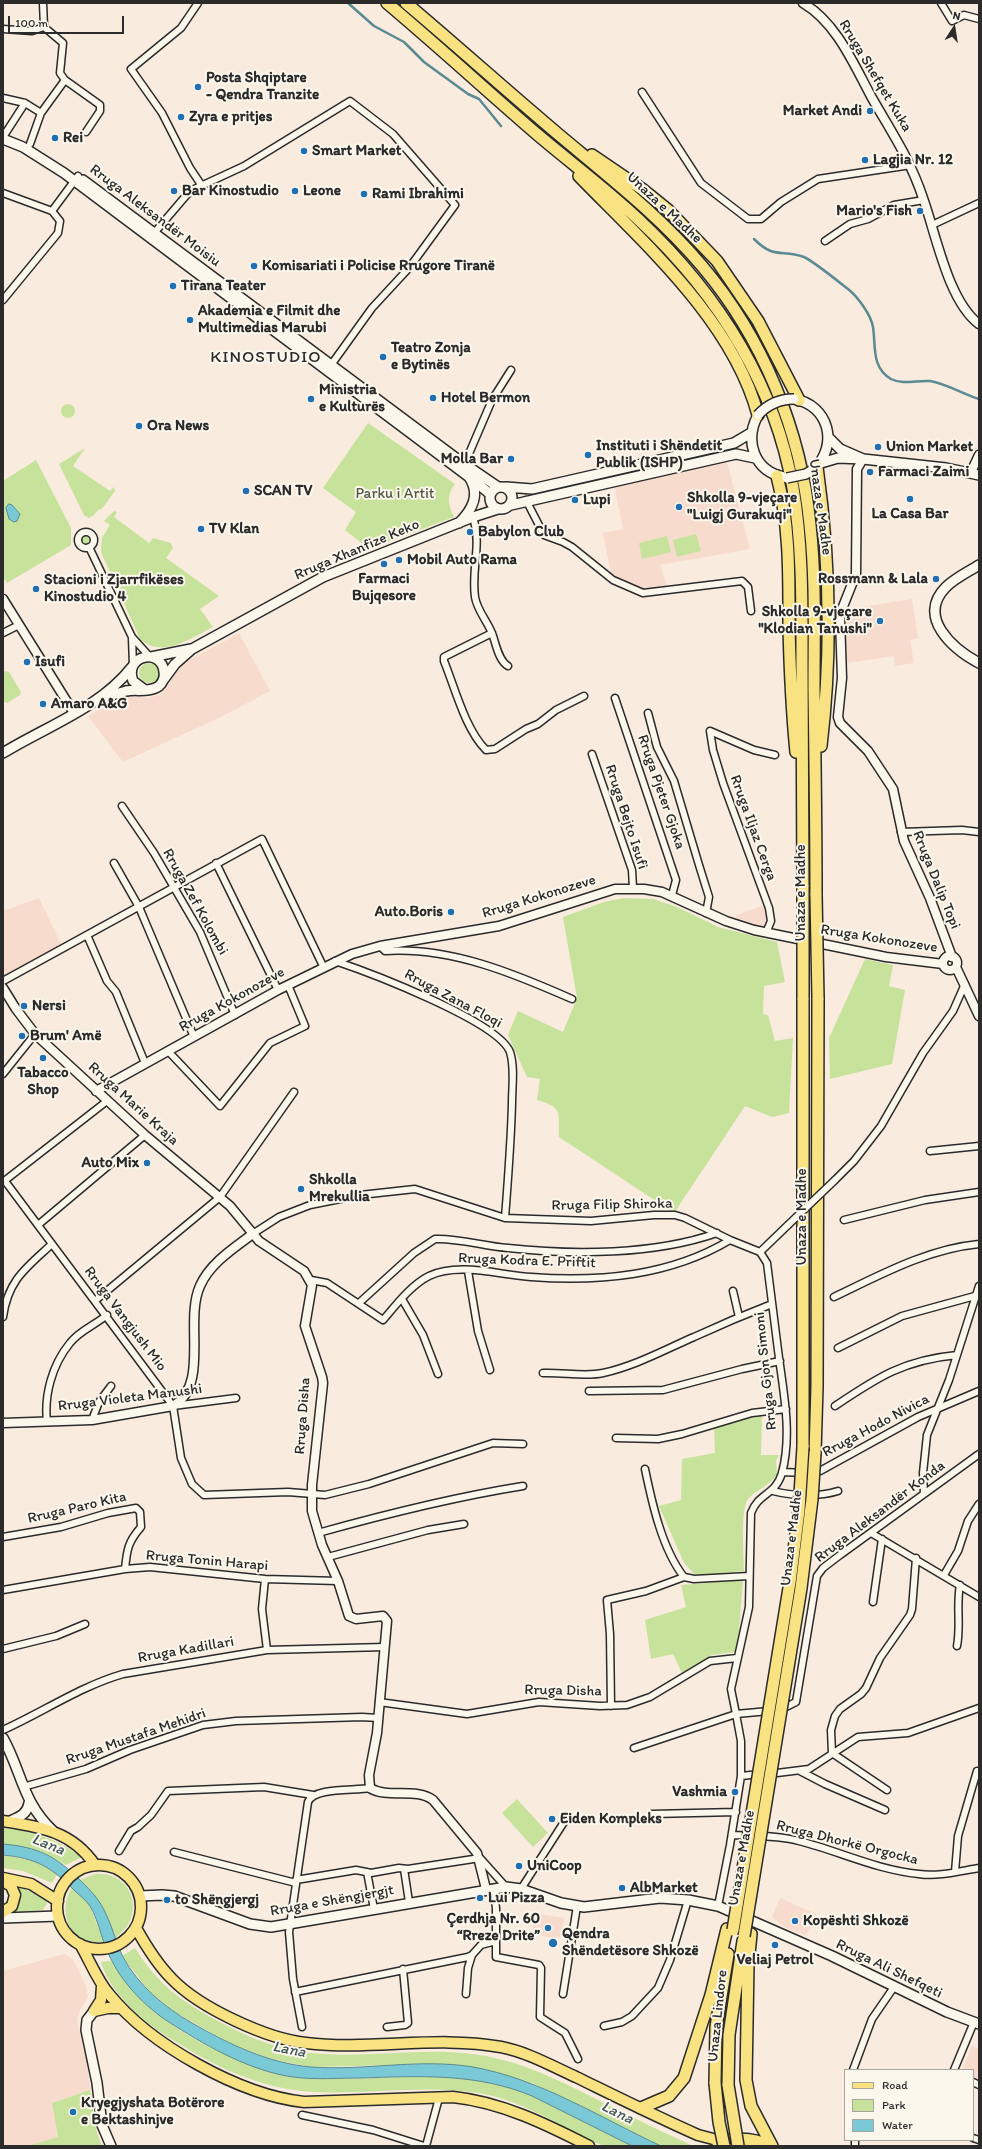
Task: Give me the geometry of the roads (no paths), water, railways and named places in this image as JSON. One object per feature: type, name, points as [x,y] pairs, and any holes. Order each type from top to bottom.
[{"type":"highway","points":[[387,3],[538,135],[637,218],[671,251],[693,275],[715,304],[732,329],[752,365],[775,422],[792,486],[801,573],[803,812]]},
{"type":"highway","name":"Unaza e Madhe","points":[[406,3],[662,223],[702,266],[731,304],[746,328],[775,386],[795,444],[810,524],[813,564],[818,998],[817,1387],[815,1453],[812,1499],[801,1588],[747,1935]]},
{"type":"highway","points":[[549,126],[642,189],[668,210],[693,235],[721,267],[758,321],[796,400]]},
{"type":"highway","points":[[538,135],[663,263],[704,310],[747,382],[758,415]]},
{"type":"highway","points":[[816,788],[827,688],[828,659],[825,539],[817,466]]},
{"type":"highway","points":[[778,476],[786,524],[791,683],[803,812]]},
{"type":"highway","name":"Unaza e Madhe","points":[[732,2144],[719,2122],[715,2083],[716,2027],[730,1929],[761,1762],[791,1574],[799,1510],[803,1447],[803,812]]},
{"type":"highway","points":[[641,2108],[669,2096],[684,2078],[711,1995],[730,1929]]},
{"type":"highway","points":[[747,1935],[746,2080],[751,2106],[771,2146]]},
{"type":"highway","name":"Unaza Lindore","points":[[732,2144],[728,2085],[728,2034],[747,1935]]},
{"type":"highway","points":[[718,2146],[732,2144],[746,2139],[760,2141],[771,2146]]},
{"type":"main road","name":"Rruga Aleksandër Moisiu","points":[[4,136],[76,178],[155,232],[331,365],[502,487]]},
{"type":"main road","name":"Rruga Aleksandër Moisiu","points":[[4,136],[30,144],[282,337],[470,477]]},
{"type":"main road","points":[[817,466],[826,453],[829,438],[827,426],[819,412],[813,407],[796,400],[777,401],[769,405],[758,415],[751,433],[751,444],[755,458],[764,468],[778,476],[796,477],[817,466],[838,458],[868,460],[975,474]]},
{"type":"main road","points":[[473,517],[490,496],[502,487],[526,490],[554,484],[731,444],[751,433]]},
{"type":"main road","points":[[829,438],[840,449],[868,460]]},
{"type":"main road","points":[[470,477],[490,496],[494,507],[503,510],[511,505],[526,500],[736,454],[755,458]]},
{"type":"main road","points":[[459,523],[471,509],[475,498],[475,489],[470,477]]},
{"type":"main road","points":[[502,487],[512,496],[511,505]]},
{"type":"main road","name":"Rruga Xhanfize Keko","points":[[164,679],[175,664],[192,649],[323,577],[473,517],[498,509]]},
{"type":"main road","points":[[979,565],[945,587],[938,598],[934,609],[936,620],[954,648],[979,663]]},
{"type":"main road","name":"Rruga Xhanfize Keko","points":[[151,657],[192,649]]},
{"type":"main road","points":[[3,753],[102,698],[126,691],[154,689],[164,679],[162,665],[151,657],[140,658],[102,698]]},
{"type":"main road","points":[[133,666],[133,681],[145,690]]},
{"type":"main road","points":[[3,1738],[29,1802],[40,1820],[53,1831],[83,1849],[95,1865]]},
{"type":"main road","points":[[6,1821],[24,1815],[28,1810],[29,1802]]},
{"type":"main road","points":[[6,1821],[53,1831]]},
{"type":"main road","points":[[80,1944],[96,1948],[112,1947],[125,1940],[136,1928],[140,1918],[140,1896],[133,1882],[124,1872],[115,1868],[95,1865],[82,1869],[67,1880],[61,1890],[58,1901],[58,1916],[64,1930],[80,1944],[102,1986],[121,2008],[162,2044],[197,2064],[256,2090],[278,2097],[304,2102],[440,2098],[474,2099],[493,2104],[588,2146]]},
{"type":"main road","points":[[3,1880],[31,1884],[58,1901]]},
{"type":"main road","points":[[3,1880],[11,1886],[15,1895],[12,1906],[3,1912]]},
{"type":"main road","name":"Rruga Ali Shefqeti","points":[[489,1889],[506,1887],[521,1889],[577,1906],[591,1907],[660,1898],[688,1900],[718,1906],[798,1941],[947,2012],[977,2023]]},
{"type":"main road","name":"Rruga e Shëngjergjt","points":[[140,1896],[174,1896],[259,1926],[276,1927],[409,1902],[489,1889]]},
{"type":"main road","points":[[3,1918],[58,1916]]},
{"type":"main road","points":[[136,1928],[156,1961],[172,1980],[218,2011],[259,2031],[306,2043],[448,2042],[502,2048],[555,2067],[698,2135],[732,2144]]},
{"type":"main road","points":[[102,1986],[101,2000],[87,2020],[86,2030],[97,2083],[102,2125],[111,2146]]},
{"type":"main road","points":[[94,2011],[108,2008],[121,2008]]},
{"type":"street","points":[[43,3],[44,27],[63,43],[59,67],[60,73],[65,80],[100,105],[100,111],[86,132]]},
{"type":"street","points":[[198,3],[181,28],[131,69],[162,113],[190,168],[202,186]]},
{"type":"street","name":"Rruga Shefqet Kuka","points":[[803,3],[817,12],[836,36],[911,165],[952,285],[966,312],[979,324]]},
{"type":"street","points":[[941,3],[952,21],[964,15],[979,19]]},
{"type":"street","points":[[3,30],[32,31],[44,27]]},
{"type":"street","points":[[30,144],[41,113],[65,80]]},
{"type":"street","points":[[642,92],[701,183],[748,219],[761,219],[781,202],[810,183],[827,177],[911,165]]},
{"type":"street","points":[[3,98],[25,103],[41,113]]},
{"type":"street","points":[[155,232],[186,194],[244,166],[350,101],[393,134],[455,205],[409,268],[372,308],[331,365]]},
{"type":"street","points":[[4,136],[25,103]]},
{"type":"street","points":[[52,211],[76,178]]},
{"type":"street","points":[[3,193],[52,211],[60,221],[58,233],[3,300]]},
{"type":"street","points":[[825,241],[850,224],[868,219],[894,205],[924,200]]},
{"type":"street","points":[[932,225],[979,203]]},
{"type":"street","points":[[468,456],[492,400],[511,370]]},
{"type":"street","points":[[975,474],[979,455]]},
{"type":"street","name":"Rruga Dalip Topi","points":[[868,460],[857,469],[856,574],[840,618],[842,678],[838,717],[840,723],[868,751],[893,790],[898,805],[901,832],[930,898],[952,957]]},
{"type":"street","points":[[526,500],[544,535],[572,547],[613,580],[638,591],[647,593],[696,585],[742,581],[748,587],[751,611]]},
{"type":"street","points":[[473,517],[478,542],[474,574],[475,599],[492,633],[502,661],[508,666]]},
{"type":"street","points":[[89,547],[132,636],[151,657]]},
{"type":"street","points":[[3,599],[74,713]]},
{"type":"street","points":[[3,633],[19,624]]},
{"type":"street","points":[[492,633],[444,657],[444,661],[467,719],[480,745],[486,750],[495,749],[526,729],[538,724],[556,710],[584,696]]},
{"type":"street","points":[[132,636],[134,650],[133,666]]},
{"type":"street","name":"Rruga Pjeter Gjoka","points":[[615,698],[676,880],[672,895]]},
{"type":"street","points":[[648,713],[657,747],[674,782],[709,897],[706,913]]},
{"type":"street","name":"Rruga Iljaz Cerga","points":[[766,933],[771,921],[769,908],[723,783],[713,750],[710,731],[754,750],[775,755]]},
{"type":"street","name":"Rruga Bejto Isufi","points":[[592,754],[632,870],[634,888]]},
{"type":"street","name":"Rruga Zef Kolombi","points":[[122,806],[154,853],[200,932],[235,1015]]},
{"type":"street","points":[[901,832],[962,830],[979,832]]},
{"type":"street","points":[[3,981],[174,889],[216,863],[262,839],[323,966]]},
{"type":"street","points":[[114,863],[139,907],[194,1037]]},
{"type":"street","points":[[216,863],[278,990]]},
{"type":"street","name":"Rruga Kokonozeve","points":[[96,1091],[278,990],[334,961],[380,946],[499,926],[607,891],[634,888],[652,890],[672,895],[706,913],[739,926],[766,933],[886,956],[943,964]]},
{"type":"street","points":[[87,935],[107,981],[116,992],[145,1063]]},
{"type":"street","points":[[380,946],[385,951],[416,952],[487,964],[572,999]]},
{"type":"street","points":[[956,967],[949,970],[943,964],[945,959],[952,957],[956,960],[956,967],[979,1014]]},
{"type":"street","name":"Rruga Zana Floqi","points":[[334,961],[386,979],[457,1013],[488,1030],[502,1040],[507,1047],[510,1054],[513,1079],[511,1143],[505,1218]]},
{"type":"street","points":[[760,1252],[854,1161],[880,1126],[923,1053],[949,1017],[965,984]]},
{"type":"street","points":[[168,1051],[220,1106],[270,1042],[305,1026],[288,985]]},
{"type":"street","name":"Rruga Marie Kraja","points":[[3,988],[16,1009],[35,1034],[107,1101],[220,1197],[264,1244],[298,1265],[311,1280]]},
{"type":"street","points":[[3,1074],[35,1034]]},
{"type":"street","points":[[96,1300],[220,1197],[294,1092]]},
{"type":"street","points":[[4,1181],[107,1101]]},
{"type":"street","points":[[38,1225],[145,1134]]},
{"type":"street","points":[[930,1151],[979,1146]]},
{"type":"street","name":"Rruga Vangjush Mio","points":[[4,1181],[96,1300],[173,1406],[181,1458],[189,1479],[200,1493],[209,1496],[273,1492],[311,1495]]},
{"type":"street","name":"Rruga Filip Shiroka","points":[[254,1233],[279,1217],[310,1205],[360,1195],[405,1189],[426,1192],[505,1218],[591,1220],[664,1214],[685,1218],[730,1240],[760,1252]]},
{"type":"street","points":[[844,1220],[925,1200],[979,1192]]},
{"type":"street","points":[[173,1406],[184,1398],[191,1381],[194,1368],[193,1325],[199,1287],[215,1265],[254,1233]]},
{"type":"street","points":[[311,1280],[327,1283],[359,1303],[414,1253],[435,1239],[513,1249],[580,1253],[640,1249],[700,1238],[717,1233]]},
{"type":"street","name":"Rruga Kodra E. Priftit","points":[[359,1303],[383,1320],[418,1283],[428,1276],[447,1271],[468,1271],[568,1279],[628,1275],[676,1265],[711,1252],[730,1240]]},
{"type":"street","points":[[3,1317],[7,1297],[23,1269],[32,1263],[52,1244]]},
{"type":"street","points":[[834,1298],[906,1263],[942,1250],[979,1244]]},
{"type":"street","name":"Rruga Gjon Simoni","points":[[736,1714],[731,1689],[737,1658],[747,1622],[750,1594],[749,1576],[751,1513],[758,1500],[773,1491],[777,1486],[782,1472],[786,1409],[767,1263],[760,1252]]},
{"type":"street","points":[[468,1271],[478,1331],[490,1370]]},
{"type":"street","name":"Rruga Disha","points":[[311,1280],[312,1291],[305,1326],[323,1383],[311,1495],[312,1511],[318,1533],[338,1581],[348,1613],[351,1618],[385,1617],[387,1623],[385,1647]]},
{"type":"street","points":[[924,1494],[923,1472],[927,1435],[957,1355],[979,1286]]},
{"type":"street","points":[[733,1291],[739,1317]]},
{"type":"street","points":[[838,1348],[902,1316],[975,1296]]},
{"type":"street","points":[[402,1300],[423,1335],[438,1374]]},
{"type":"street","points":[[543,1373],[561,1372],[592,1375],[609,1372],[640,1362],[739,1317],[772,1304]]},
{"type":"street","points":[[47,1422],[46,1411],[50,1385],[62,1356],[70,1343],[107,1315]]},
{"type":"street","points":[[835,1406],[865,1386],[894,1370],[913,1362],[957,1355]]},
{"type":"street","points":[[589,1391],[663,1390],[709,1377],[780,1361]]},
{"type":"street","points":[[92,1420],[99,1402],[111,1386]]},
{"type":"street","name":"Rruga Hodo Nivica","points":[[782,1472],[806,1473],[820,1471],[938,1408],[956,1402],[979,1391]]},
{"type":"street","name":"Rruga Violeta Manushi","points":[[3,1423],[92,1420],[173,1406],[236,1398]]},
{"type":"street","points":[[616,1438],[648,1440],[664,1438],[741,1416],[786,1409]]},
{"type":"street","points":[[311,1495],[325,1495],[369,1484],[493,1443],[523,1444]]},
{"type":"street","name":"Rruga Aleksandër Konda","points":[[736,1714],[780,1710],[796,1702],[817,1576],[823,1568],[979,1454]]},
{"type":"street","points":[[646,1469],[655,1514],[675,1563],[684,1577]]},
{"type":"street","points":[[318,1533],[383,1515],[492,1491],[523,1486]]},
{"type":"street","points":[[773,1491],[785,1494],[829,1494],[838,1491]]},
{"type":"street","points":[[944,1575],[958,1551],[968,1521],[979,1504]]},
{"type":"street","name":"Rruga Paro Kita","points":[[3,1537],[61,1527],[108,1513],[136,1508],[140,1512],[141,1527],[131,1539],[126,1553],[125,1569]]},
{"type":"street","points":[[328,1557],[428,1530],[464,1524]]},
{"type":"street","points":[[871,1533],[916,1558],[979,1597]]},
{"type":"street","points":[[873,1602],[882,1539]]},
{"type":"street","points":[[832,1753],[831,1730],[835,1716],[840,1709],[866,1688],[880,1658],[910,1616],[912,1609],[916,1558]]},
{"type":"street","name":"Rruga Tonin Harapi","points":[[3,1590],[125,1569],[162,1567],[265,1579],[338,1581]]},
{"type":"street","points":[[611,1706],[610,1634],[607,1600],[646,1591],[684,1577],[694,1579],[749,1576]]},
{"type":"street","points":[[265,1579],[262,1609],[267,1650]]},
{"type":"street","points":[[957,1646],[959,1635],[958,1600],[960,1585]]},
{"type":"street","points":[[3,1649],[56,1636],[85,1624]]},
{"type":"street","points":[[370,1788],[369,1775],[378,1718],[385,1647]]},
{"type":"street","name":"Rruga Kadillari","points":[[3,1730],[113,1677],[267,1650],[385,1647]]},
{"type":"street","name":"Rruga Disha","points":[[379,1702],[467,1714],[539,1702],[611,1706],[639,1702],[710,1662],[737,1658]]},
{"type":"street","points":[[741,1776],[800,1771],[817,1765],[832,1753],[858,1737],[908,1732],[979,1708]]},
{"type":"street","points":[[634,1748],[736,1714],[741,1741],[741,1776],[732,1835],[718,1906]]},
{"type":"street","name":"Rruga Mustafa Mehidri","points":[[23,1787],[86,1769],[130,1750],[214,1723],[347,1717],[378,1718]]},
{"type":"street","points":[[832,1753],[887,1790]]},
{"type":"street","points":[[800,1771],[825,1784],[885,1810]]},
{"type":"street","points":[[955,1872],[958,1836],[977,1771]]},
{"type":"street","points":[[119,1851],[131,1831],[138,1827],[151,1815],[168,1791],[251,1786],[305,1792],[313,1795]]},
{"type":"street","points":[[302,2027],[291,1964],[290,1924],[308,1802],[313,1795],[319,1792],[370,1788],[379,1792],[429,1797],[506,1887]]},
{"type":"street","points":[[652,1814],[736,1812]]},
{"type":"street","points":[[521,1889],[566,1819]]},
{"type":"street","name":"Rruga Dhorkë Orgocka","points":[[732,1835],[769,1836],[797,1840],[879,1867],[912,1873],[932,1875],[979,1868]]},
{"type":"street","points":[[174,1852],[296,1882],[356,1870],[367,1872],[404,1869],[480,1858]]},
{"type":"street","points":[[480,1858],[496,1915],[496,1957],[539,1965],[541,1968],[540,2017],[565,2034],[578,2059]]},
{"type":"street","points":[[404,1869],[409,1902]]},
{"type":"street","points":[[367,1872],[374,1909]]},
{"type":"street","points":[[604,2026],[622,2022],[636,2012],[658,1988],[670,1960],[688,1900]]},
{"type":"street","points":[[563,1994],[577,1906]]},
{"type":"street","points":[[466,1994],[468,1968],[472,1956],[481,1945],[496,1941]]},
{"type":"street","points":[[295,1992],[472,1956]]},
{"type":"street","points":[[387,2027],[405,2025],[408,2023],[403,1969]]},
{"type":"street","points":[[854,2069],[872,2019],[894,1987]]},
{"type":"street","points":[[954,2069],[977,2023]]},
{"type":"street","points":[[302,2115],[373,2130],[425,2146],[440,2098]]},
{"type":"water","points":[[9,504],[12,505],[20,514],[17,521],[14,522],[9,519],[6,508]]},
{"type":"water","points":[[3,1844],[15,1845],[46,1854],[72,1872],[92,1892],[101,1904],[123,1957],[129,1968],[144,1986],[162,2003],[182,2017],[234,2045],[264,2057],[295,2065],[311,2067],[331,2068],[432,2064],[473,2067],[522,2080],[546,2090],[661,2146],[632,2146],[532,2096],[490,2083],[427,2077],[328,2079],[302,2078],[262,2070],[231,2058],[175,2026],[156,2013],[139,1998],[117,1971],[106,1948],[96,1919],[87,1902],[58,1875],[42,1865],[25,1858],[3,1855]]},
{"type":"waterway","points":[[348,3],[374,26],[404,42],[424,62],[468,94],[479,99],[501,126]]},
{"type":"waterway","points":[[754,239],[768,250],[779,253],[790,253],[808,259],[852,292],[864,306],[870,317],[873,327],[877,362],[880,368],[891,379],[900,382],[936,382],[979,399]]},
{"type":"place","name":"Posta Shqiptare - Qendra Tranzite","points":[[198,87]]},
{"type":"place","name":"Market Andi","points":[[870,111]]},
{"type":"place","name":"Zyra e pritjes","points":[[181,117]]},
{"type":"place","name":"Rei","points":[[55,138]]},
{"type":"place","name":"Smart Market","points":[[304,151]]},
{"type":"place","name":"Lagjia Nr. 12","points":[[865,160]]},
{"type":"place","name":"Bar Kinostudio","points":[[174,191]]},
{"type":"place","name":"Leone","points":[[295,191]]},
{"type":"place","name":"Rami Ibrahimi","points":[[364,194]]},
{"type":"place","name":"Mario's Fish","points":[[920,211]]},
{"type":"place","name":"Komisariati i Policise Rrugore Tiranë","points":[[254,266]]},
{"type":"place","name":"Tirana Teater","points":[[173,286]]},
{"type":"place","name":"Akademia e Filmit dhe Multimedias Marubi","points":[[190,320]]},
{"type":"place","name":"Teatro Zonja e Bytinës","points":[[383,357]]},
{"type":"place","name":"Hotel Bermon","points":[[433,398]]},
{"type":"place","name":"Ministria e Kulturës","points":[[311,399]]},
{"type":"place","name":"Ora News","points":[[139,426]]},
{"type":"place","name":"Union Market","points":[[878,447]]},
{"type":"place","name":"Instituti i Shëndetit Publik (ISHP)","points":[[588,455]]},
{"type":"place","name":"Molla Bar","points":[[511,459]]},
{"type":"place","name":"Farmaci Zaimi","points":[[870,472]]},
{"type":"place","name":"SCAN TV","points":[[246,491]]},
{"type":"place","name":"La Casa Bar","points":[[910,499]]},
{"type":"place","name":"Lupi","points":[[575,500]]},
{"type":"place","name":"Shkolla 9-vjeçare \"Luigj Gurakuqi\"","points":[[679,507]]},
{"type":"place","name":"TV Klan","points":[[201,529]]},
{"type":"place","name":"Babylon Club","points":[[470,532]]},
{"type":"place","name":"Mobil Auto Rama","points":[[399,560]]},
{"type":"place","name":"Farmaci Bujqesore","points":[[384,564]]},
{"type":"place","name":"Rossmann & Lala","points":[[936,579]]},
{"type":"place","name":"Stacioni i Zjarrfikëses Kinostudio 4","points":[[36,589]]},
{"type":"place","name":"Shkolla 9-vjeçare \"Klodian Tanushi\"","points":[[880,621]]},
{"type":"place","name":"Isufi","points":[[27,662]]},
{"type":"place","name":"Amaro A&G","points":[[43,704]]},
{"type":"place","name":"Auto.Boris","points":[[451,912]]},
{"type":"place","name":"Nersi","points":[[24,1006]]},
{"type":"place","name":"Brum' Amë","points":[[22,1036]]},
{"type":"place","name":"Tabacco Shop","points":[[43,1058]]},
{"type":"place","name":"Auto Mix","points":[[147,1163]]},
{"type":"place","name":"Shkolla Mrekullia","points":[[301,1189]]},
{"type":"place","name":"Vashmia","points":[[735,1792]]},
{"type":"place","name":"Eiden Kompleks","points":[[552,1819]]},
{"type":"place","name":"UniCoop","points":[[519,1866]]},
{"type":"place","name":"AlbMarket","points":[[622,1888]]},
{"type":"place","name":"Lui Pizza","points":[[480,1898]]},
{"type":"place","name":"to Shëngjergj","points":[[167,1900]]},
{"type":"place","name":"Kopështi Shkozë","points":[[795,1921]]},
{"type":"place","name":"Çerdhja Nr. 60 “Rreze Drite”","points":[[548,1928]]},
{"type":"place","name":"Qendra Shëndetësore Shkozë","points":[[553,1943]]},
{"type":"place","name":"Veliaj Petrol","points":[[775,1945]]},
{"type":"place","name":"Kryegjyshata Botërore e Bektashinjve","points":[[73,2112]]},
{"type":"district","name":"KINOSTUDIO","points":[[266,358]]},
{"type":"park label","name":"Parku i Artit","points":[[395,494]]},
{"type":"water label","name":"Lana","points":[[48,1845]]},
{"type":"water label","name":"Lana","points":[[289,2050]]},
{"type":"water label","name":"Lana","points":[[617,2113]]}]
